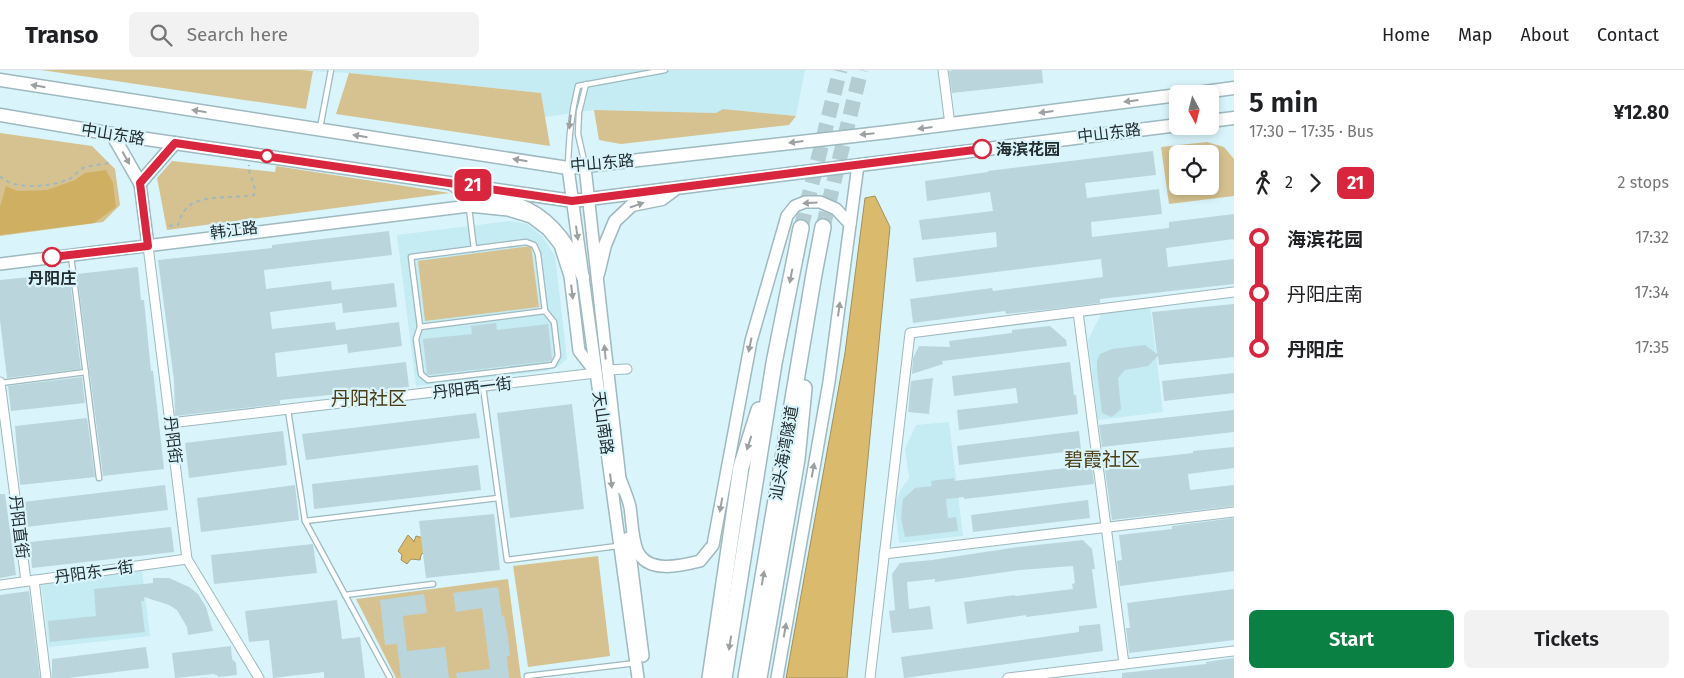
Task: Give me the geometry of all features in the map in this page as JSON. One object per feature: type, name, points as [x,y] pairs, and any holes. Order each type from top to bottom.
[{"type":"highway","name":"汕头海湾隧道","points":[[746,678],[823,227]]},
{"type":"highway","name":"汕头海湾隧道","points":[[724,678],[774,363],[801,228]]},
{"type":"highway","points":[[759,678],[798,459],[814,274]]},
{"type":"highway","points":[[710,678],[741,467],[774,363]]},
{"type":"main road","name":"中山东路","points":[[0,80],[568,168],[950,125],[1169,96]]},
{"type":"main road","points":[[1219,90],[1234,88]]},
{"type":"main road","name":"中山东路","points":[[0,115],[112,134],[572,201],[1169,126]]},
{"type":"main road","points":[[1219,120],[1234,118]]},
{"type":"main road","points":[[112,134],[140,183],[175,143]]},
{"type":"main road","points":[[776,678],[829,382],[858,165]]},
{"type":"main road","name":"天山南路","points":[[585,167],[598,274],[601,372],[620,546],[638,678]]},
{"type":"main road","name":"天山南路","points":[[568,168],[583,277],[621,481],[645,678]]},
{"type":"main road","points":[[450,182],[468,194],[528,208],[543,218],[565,241],[583,277]]},
{"type":"main road","name":"丹阳街","points":[[140,183],[147,243]]},
{"type":"main road","points":[[598,274],[605,244],[615,220],[632,205],[662,199],[678,188]]},
{"type":"main road","points":[[621,481],[630,505],[636,549],[642,558],[658,566],[670,567],[700,561],[713,545],[750,341],[787,216],[794,206],[805,202],[820,202],[836,209],[850,224]]},
{"type":"main road","name":"韩江路","points":[[0,264],[450,204],[469,206]]},
{"type":"main road","points":[[469,206],[508,210],[531,218],[548,230],[560,245],[570,276],[579,351],[601,372]]},
{"type":"main road","name":"韩江路","points":[[0,257],[147,243],[469,206]]},
{"type":"street","points":[[943,70],[950,125]]},
{"type":"street","name":"丹阳街","points":[[147,243],[187,559],[259,678]]},
{"type":"street","points":[[870,678],[910,333],[1234,292]]},
{"type":"street","points":[[1078,312],[1124,664]]},
{"type":"street","name":"丹阳西一街","points":[[170,423],[627,369]]},
{"type":"street","name":"丹阳直街","points":[[0,382],[46,678]]},
{"type":"street","points":[[884,554],[1234,512]]},
{"type":"street","name":"丹阳东一街","points":[[0,585],[187,559]]},
{"type":"street","points":[[1008,678],[1234,651]]},
{"type":"lane","points":[[319,129],[331,70]]},
{"type":"lane","points":[[568,168],[571,113],[578,86],[665,70]]},
{"type":"lane","points":[[585,167],[578,134],[579,112],[586,84]]},
{"type":"lane","points":[[469,206],[474,249]]},
{"type":"lane","points":[[526,242],[534,245],[538,254],[545,311],[554,322],[558,356],[553,365],[428,380],[420,374],[416,339],[420,327],[411,257],[526,242]]},
{"type":"lane","points":[[71,255],[99,478]]},
{"type":"lane","points":[[420,327],[545,311]]},
{"type":"lane","points":[[0,382],[86,372]]},
{"type":"lane","points":[[483,386],[507,560],[620,546]]},
{"type":"lane","points":[[288,410],[306,521],[390,678]]},
{"type":"lane","points":[[306,521],[498,498]]},
{"type":"lane","points":[[346,595],[433,584]]},
{"type":"lane","points":[[527,678],[527,676],[636,663]]},
{"type":"path","points":[[0,176],[4,181],[24,186],[47,185],[70,178],[83,168],[110,163]]},
{"type":"path","points":[[169,226],[178,225],[185,209],[197,201],[254,195],[255,186],[249,176],[249,166]]},
{"type":"shaded area","points":[[41,70],[301,70],[313,71],[306,109]]},
{"type":"shaded area","points":[[313,70],[805,70],[796,116],[723,109],[717,113],[594,110],[545,117],[541,93]]},
{"type":"shaded area","points":[[349,73],[541,93],[550,146],[336,114]]},
{"type":"shaded area","points":[[723,109],[796,116],[789,125],[621,144],[599,140],[594,110],[716,113]]},
{"type":"shaded area","points":[[0,133],[92,146],[115,169],[120,205],[103,222],[0,236]]},
{"type":"shaded area","points":[[1207,142],[1217,145],[1179,145]]},
{"type":"shaded area","points":[[1169,146],[1169,195],[1219,195],[1219,146],[1224,147],[1234,159],[1234,196],[1169,204],[1161,147]]},
{"type":"shaded area","points":[[172,161],[275,172],[276,166],[450,193],[167,230],[157,178]]},
{"type":"shaded area","points":[[106,170],[113,183],[116,207],[94,223],[0,235],[0,207],[6,186],[18,191],[47,190],[75,180],[85,173]]},
{"type":"shaded area","points":[[875,196],[890,227],[847,678],[786,678],[845,353],[865,198]]},
{"type":"shaded area","points":[[510,221],[527,224],[542,236],[555,256],[567,359],[557,367],[546,371],[416,386],[397,235]]},
{"type":"shaded area","points":[[531,246],[539,307],[425,321],[418,261]]},
{"type":"shaded area","points":[[1150,306],[1163,412],[1098,420],[1088,340],[1102,312]]},
{"type":"shaded area","points":[[949,422],[963,536],[899,543],[895,506],[900,491],[909,478],[905,449],[916,425]]},
{"type":"shaded area","points":[[408,535],[414,542],[416,536],[427,539],[428,548],[421,555],[420,560],[411,559],[407,564],[401,560],[402,555],[398,551]]},
{"type":"shaded area","points":[[598,556],[610,656],[528,667],[513,566]]},
{"type":"shaded area","points":[[142,571],[150,636],[49,647],[41,584]]},
{"type":"shaded area","points":[[508,579],[521,678],[396,678],[356,599]]},
{"type":"building","points":[[1042,70],[1043,83],[952,93],[949,71]]},
{"type":"building","points":[[1153,151],[1156,175],[1085,183],[1087,198],[1159,189],[1162,214],[1091,222],[1092,237],[1169,228],[1169,222],[1234,214],[1234,239],[1166,248],[1168,267],[1234,259],[1234,284],[1100,299],[1100,303],[1061,308],[1006,314],[1005,311],[913,323],[910,299],[992,288],[993,291],[1103,277],[1101,259],[916,282],[913,258],[997,247],[996,232],[922,240],[919,220],[993,211],[990,192],[927,201],[925,181],[988,171]]},
{"type":"building","points":[[389,231],[392,255],[264,270],[266,289],[331,281],[332,290],[394,283],[397,307],[343,313],[342,303],[270,312],[272,329],[335,322],[336,330],[399,322],[402,346],[348,353],[347,344],[275,353],[277,377],[406,362],[409,387],[280,400],[280,404],[175,416],[174,380],[158,260],[272,248],[272,245]]},
{"type":"building","points":[[138,267],[141,300],[144,300],[164,469],[103,476],[77,274]]},
{"type":"building","points":[[69,273],[81,369],[7,378],[0,320],[0,280]]},
{"type":"building","points":[[1234,304],[1234,357],[1159,365],[1158,356],[1148,366],[1125,370],[1118,378],[1121,409],[1112,417],[1102,413],[1097,370],[1097,361],[1100,354],[1112,349],[1145,345],[1157,354],[1152,312]]},
{"type":"building","points":[[496,323],[497,330],[548,324],[552,359],[550,361],[427,374],[423,339],[472,334],[471,326]]},
{"type":"building","points":[[1050,326],[1066,340],[1067,346],[942,361],[943,364],[912,374],[913,358],[919,346],[950,347],[949,341],[1012,333],[1012,330]]},
{"type":"building","points":[[1070,362],[1078,414],[959,430],[957,410],[1018,403],[1016,388],[954,396],[952,376]]},
{"type":"building","points":[[1234,373],[1234,393],[1164,401],[1162,381]]},
{"type":"building","points":[[82,377],[85,403],[11,411],[8,386]]},
{"type":"building","points":[[933,378],[929,414],[908,412],[911,381]]},
{"type":"building","points":[[572,404],[584,509],[510,518],[497,413]]},
{"type":"building","points":[[1234,410],[1234,432],[1102,447],[1099,425]]},
{"type":"building","points":[[476,413],[480,438],[306,460],[302,434]]},
{"type":"building","points":[[87,418],[95,477],[20,485],[15,426]]},
{"type":"building","points":[[283,431],[287,465],[189,478],[185,443]]},
{"type":"building","points":[[1079,431],[1081,450],[959,465],[957,446]]},
{"type":"building","points":[[1234,447],[1234,468],[1188,474],[1190,490],[1234,485],[1234,506],[1112,520],[1104,463]]},
{"type":"building","points":[[478,465],[481,490],[314,509],[312,484]]},
{"type":"building","points":[[1092,465],[1094,484],[964,499],[964,497],[946,499],[948,518],[956,517],[958,531],[905,537],[901,518],[903,499],[915,488],[932,486],[931,481],[954,478],[954,481]]},
{"type":"building","points":[[165,485],[168,510],[26,527],[23,502]]},
{"type":"building","points":[[295,485],[299,520],[201,532],[197,498]]},
{"type":"building","points":[[0,494],[5,494],[16,575],[0,578]]},
{"type":"building","points":[[1088,500],[1090,518],[973,532],[971,515]]},
{"type":"building","points":[[494,514],[500,570],[426,578],[419,521]]},
{"type":"building","points":[[1234,518],[1234,571],[1120,586],[1117,561],[1122,560],[1119,535],[1172,529],[1172,526]]},
{"type":"building","points":[[171,527],[174,552],[32,568],[30,542]]},
{"type":"building","points":[[1083,540],[1092,549],[1095,569],[1092,569],[1097,608],[1026,617],[1026,615],[967,624],[964,602],[1073,589],[1072,584],[1075,583],[1073,566],[1020,570],[935,582],[935,579],[907,582],[909,609],[930,606],[933,629],[892,633],[889,611],[895,610],[892,574],[900,563]]},
{"type":"building","points":[[313,544],[317,573],[214,584],[211,555]]},
{"type":"building","points":[[153,578],[169,578],[189,587],[198,594],[206,607],[213,631],[188,635],[187,627],[177,610],[169,605],[144,597],[144,601],[141,601],[145,632],[50,642],[48,621],[96,616],[94,589],[153,583]]},
{"type":"building","points":[[498,587],[502,616],[504,615],[508,638],[510,656],[507,656],[509,678],[457,678],[456,673],[490,669],[482,608],[456,612],[453,593]]},
{"type":"building","points":[[1234,589],[1234,640],[1129,653],[1126,628],[1130,628],[1127,603]]},
{"type":"building","points":[[29,591],[40,678],[0,678],[0,595]]},
{"type":"building","points":[[424,594],[427,613],[403,616],[407,651],[445,647],[449,678],[401,678],[397,644],[385,645],[380,600]]},
{"type":"building","points":[[337,600],[342,639],[360,637],[365,678],[324,678],[324,672],[273,678],[269,640],[249,642],[245,611]]},
{"type":"building","points":[[1100,624],[1103,651],[904,678],[901,657],[1079,632],[1079,626]]},
{"type":"building","points":[[231,646],[232,659],[236,663],[237,675],[219,677],[214,674],[175,678],[172,653]]},
{"type":"building","points":[[146,647],[149,668],[68,678],[52,678],[52,659]]},
{"type":"building","points":[[1234,658],[1234,678],[1122,678],[1122,673],[1206,664],[1206,662]]},
{"type":"tunnel","points":[[801,228],[840,70]]},
{"type":"tunnel","points":[[823,227],[861,70]]},
{"type":"bus line","name":"21","points":[[52,257],[148,246],[140,183],[175,143],[572,201],[982,149]]},
{"type":"place","name":"海滨花园","points":[[982,149]]},
{"type":"place","name":"丹阳庄","points":[[52,257]]},
{"type":"district","name":"丹阳社区","points":[[369,398]]},
{"type":"district","name":"碧霞社区","points":[[1102,459]]}]
